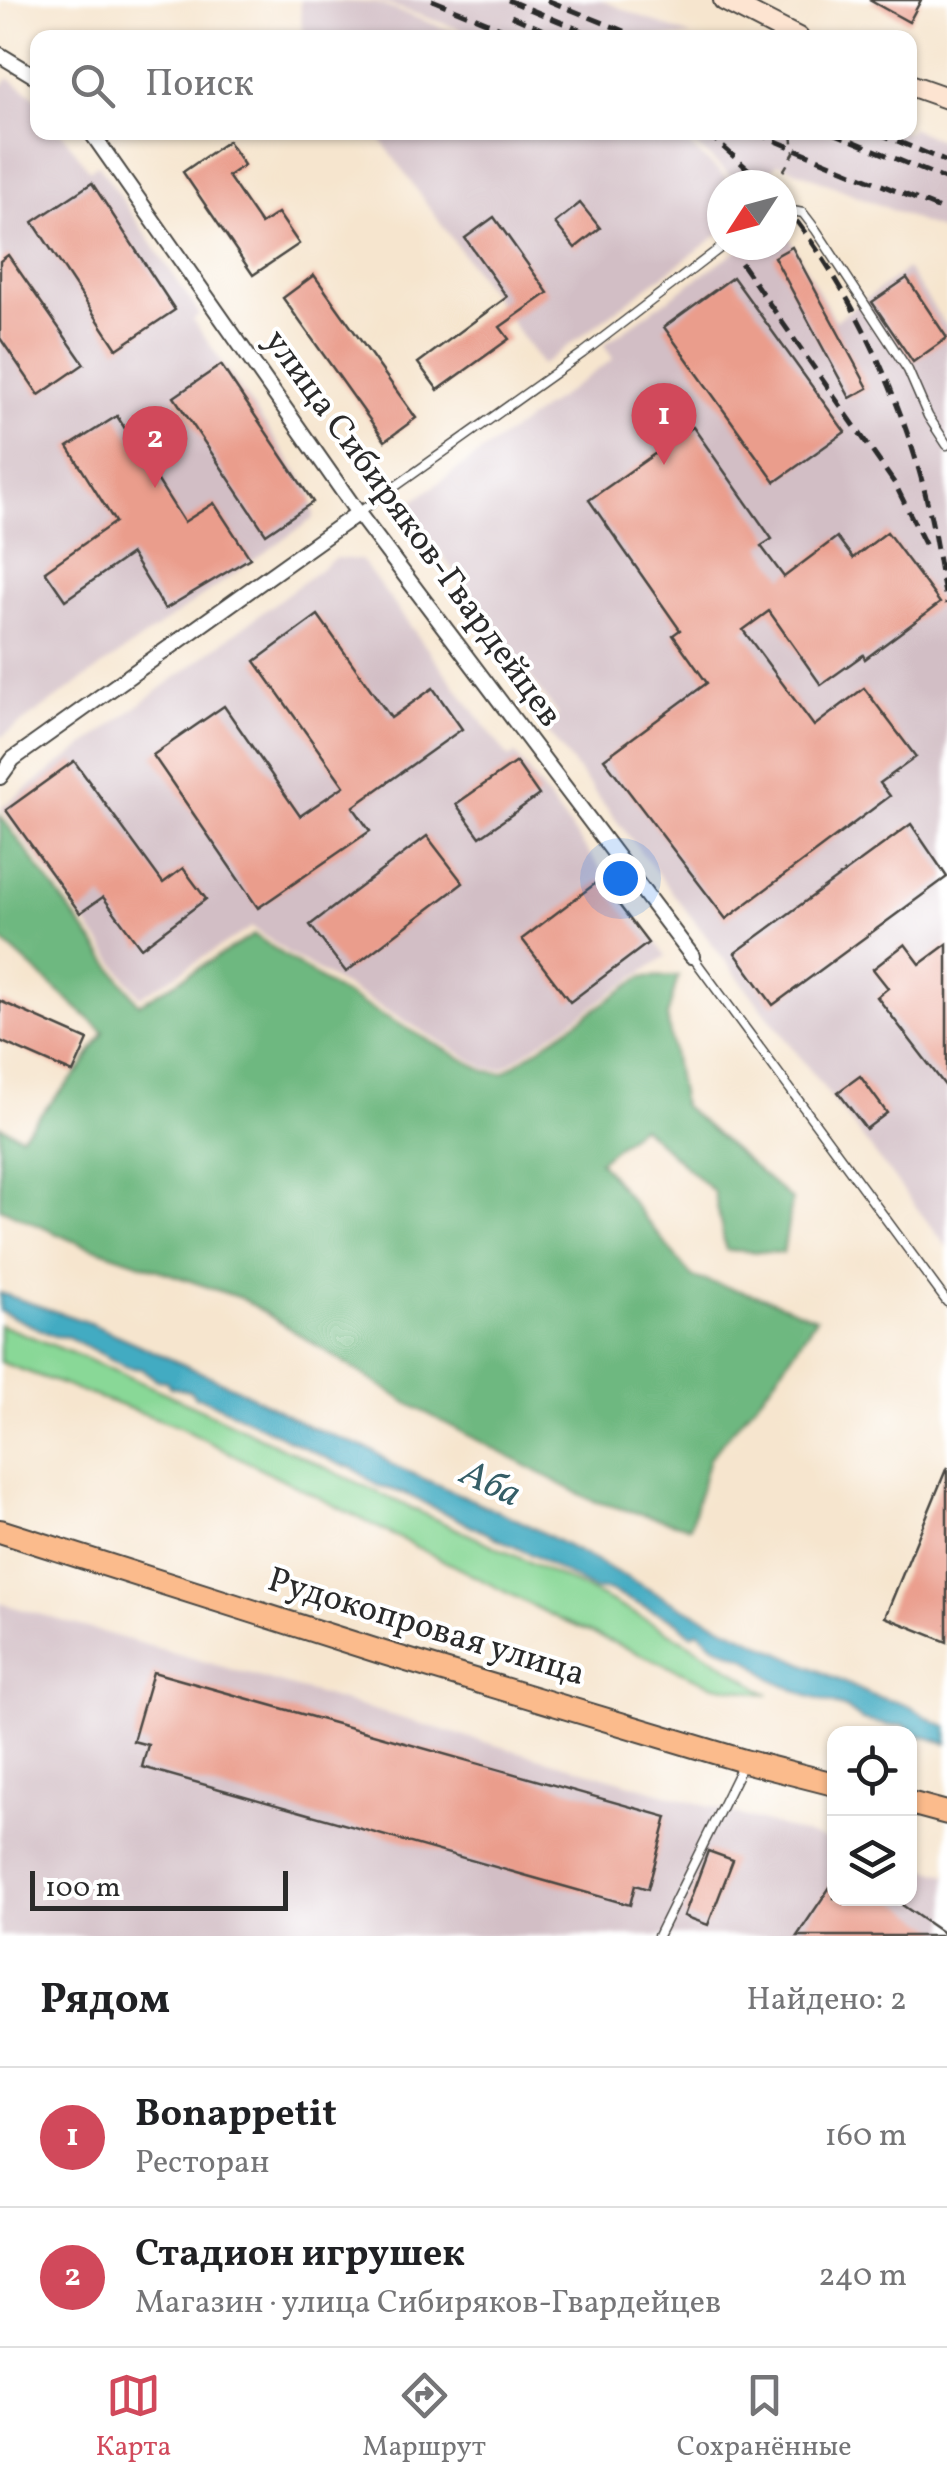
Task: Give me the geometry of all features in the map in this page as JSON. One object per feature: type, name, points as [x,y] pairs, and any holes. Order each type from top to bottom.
[{"type":"main road","points":[[724,0],[782,30]]},
{"type":"main road","points":[[917,87],[947,98]]},
{"type":"main road","name":"Рудокопровая улица","points":[[0,1532],[387,1654],[744,1762],[827,1782]]},
{"type":"main road","points":[[917,1805],[947,1812]]},
{"type":"street","points":[[0,55],[30,73]]},
{"type":"street","name":"улица Сибиряков-Гвардейцев","points":[[96,140],[358,513],[692,956]]},
{"type":"street","points":[[0,776],[12,758],[358,513]]},
{"type":"lane","points":[[797,212],[803,213],[816,230],[908,370],[928,416],[947,445]]},
{"type":"lane","points":[[358,513],[583,353],[707,258]]},
{"type":"lane","points":[[692,956],[947,1302]]},
{"type":"lane","points":[[658,1936],[744,1762]]},
{"type":"path","points":[[784,170],[794,153],[793,140]]},
{"type":"shaded area","points":[[300,0],[376,3],[450,30],[303,30]]},
{"type":"shaded area","points":[[366,0],[601,0],[675,30],[463,30]]},
{"type":"shaded area","points":[[9,78],[30,93],[30,140],[67,140],[89,170],[98,164],[200,314],[193,320],[312,493],[314,518],[0,738],[0,87]]},
{"type":"shaded area","points":[[917,131],[947,143],[947,233],[778,163],[771,170],[723,170],[689,140],[917,140]]},
{"type":"shaded area","points":[[381,140],[682,140],[718,170],[707,170],[707,243],[542,365]]},
{"type":"shaded area","points":[[797,251],[835,321],[907,269],[947,327],[947,1247],[544,727],[558,715],[406,506],[613,359],[604,345],[723,260],[797,260]]},
{"type":"shaded area","points":[[335,558],[361,560],[509,758],[515,754],[666,956],[502,1069],[486,1068],[289,954],[252,927],[140,997],[1,808]]},
{"type":"shaded area","points":[[0,1603],[827,1840],[827,1906],[917,1906],[917,1866],[947,1875],[947,1936],[0,1936]]},
{"type":"green space","points":[[0,815],[139,1004],[254,935],[333,988],[485,1071],[503,1073],[642,977],[678,976],[667,1017],[682,1105],[792,1200],[783,1253],[726,1250],[714,1192],[641,1126],[599,1161],[692,1277],[816,1318],[773,1382],[709,1458],[690,1527],[593,1501],[411,1405],[243,1299],[71,1240],[0,1208],[0,1126],[21,1136],[80,1070],[104,1032],[0,939]]},
{"type":"green space","points":[[0,1325],[156,1389],[595,1594],[684,1641],[769,1695],[710,1684],[563,1621],[175,1425],[0,1362]]},
{"type":"water","points":[[0,1293],[87,1322],[236,1388],[308,1426],[374,1451],[392,1465],[520,1521],[686,1609],[871,1695],[902,1703],[947,1726],[947,1743],[919,1735],[917,1726],[862,1720],[846,1708],[805,1695],[772,1679],[746,1658],[714,1645],[698,1631],[692,1635],[678,1622],[608,1590],[594,1590],[534,1556],[406,1494],[377,1485],[352,1467],[195,1397],[190,1391],[170,1387],[142,1369],[127,1367],[68,1337],[54,1336],[0,1311]]},
{"type":"building","points":[[869,0],[921,0],[909,22]]},
{"type":"building","points":[[228,141],[244,165],[228,176],[261,224],[278,213],[299,244],[253,275],[183,172]]},
{"type":"building","points":[[92,183],[175,310],[117,349],[33,222]]},
{"type":"building","points":[[580,203],[600,228],[575,248],[555,223]]},
{"type":"building","points":[[494,217],[548,293],[500,327],[509,339],[438,390],[418,363],[507,297],[465,238]]},
{"type":"building","points":[[8,255],[84,364],[39,395],[0,338],[0,261]]},
{"type":"building","points":[[797,256],[868,388],[850,398],[776,260],[797,260]]},
{"type":"building","points":[[314,275],[416,418],[385,441],[283,298]]},
{"type":"building","points":[[733,277],[845,432],[775,482],[664,327]]},
{"type":"building","points":[[907,278],[947,338],[913,362],[872,302]]},
{"type":"building","points":[[221,365],[313,502],[266,534],[174,397]]},
{"type":"building","points":[[117,416],[184,522],[214,503],[250,558],[165,609],[131,554],[65,600],[45,571],[115,522],[68,447]]},
{"type":"building","points":[[693,427],[772,539],[761,546],[784,577],[837,537],[853,558],[887,532],[940,603],[865,659],[863,655],[821,685],[769,611],[743,630],[814,726],[864,688],[916,757],[880,783],[890,796],[726,919],[604,759],[707,683],[673,635],[680,630],[589,500]]},
{"type":"building","points":[[318,615],[391,718],[433,688],[462,729],[353,807],[370,831],[258,908],[153,755],[224,706],[300,816],[344,786],[255,661]]},
{"type":"building","points":[[74,761],[163,883],[183,868],[206,899],[141,948],[103,897],[80,913],[6,810]]},
{"type":"building","points":[[516,762],[539,795],[480,837],[456,804]]},
{"type":"building","points":[[911,824],[947,877],[773,1005],[735,953]]},
{"type":"building","points":[[427,836],[463,883],[346,972],[310,925]]},
{"type":"building","points":[[600,880],[648,943],[570,1002],[522,939]]},
{"type":"building","points":[[905,944],[920,964],[947,944],[947,1088],[877,997],[888,988],[873,969]]},
{"type":"building","points":[[0,1001],[88,1040],[73,1073],[0,1041]]},
{"type":"building","points":[[860,1076],[887,1113],[866,1129],[838,1092]]},
{"type":"building","points":[[947,1467],[947,1642],[885,1617]]},
{"type":"building","points":[[153,1672],[667,1817],[648,1889],[635,1885],[630,1905],[142,1767],[148,1745],[133,1741]]},
{"type":"building","points":[[708,1851],[733,1860],[708,1925],[684,1916]]},
{"type":"building","points":[[827,1891],[827,1906],[904,1906],[947,1936],[797,1936]]},
{"type":"railway","points":[[432,0],[505,30]]},
{"type":"railway","points":[[508,0],[580,30]]},
{"type":"railway","points":[[547,0],[621,30]]},
{"type":"railway","points":[[511,16],[543,30]]},
{"type":"railway","points":[[715,140],[749,170]]},
{"type":"railway","points":[[773,140],[947,212]]},
{"type":"railway","points":[[850,140],[947,180]]},
{"type":"railway","points":[[895,140],[947,162]]},
{"type":"railway","points":[[797,222],[852,307],[905,426],[931,517],[947,604]]},
{"type":"railway","points":[[741,263],[895,484],[927,548]]},
{"type":"place","name":"Bonappetit","points":[[664,465]]},
{"type":"place","name":"Стадион игрушек","points":[[155,488]]},
{"type":"water label","name":"Аба","points":[[490,1485]]}]
